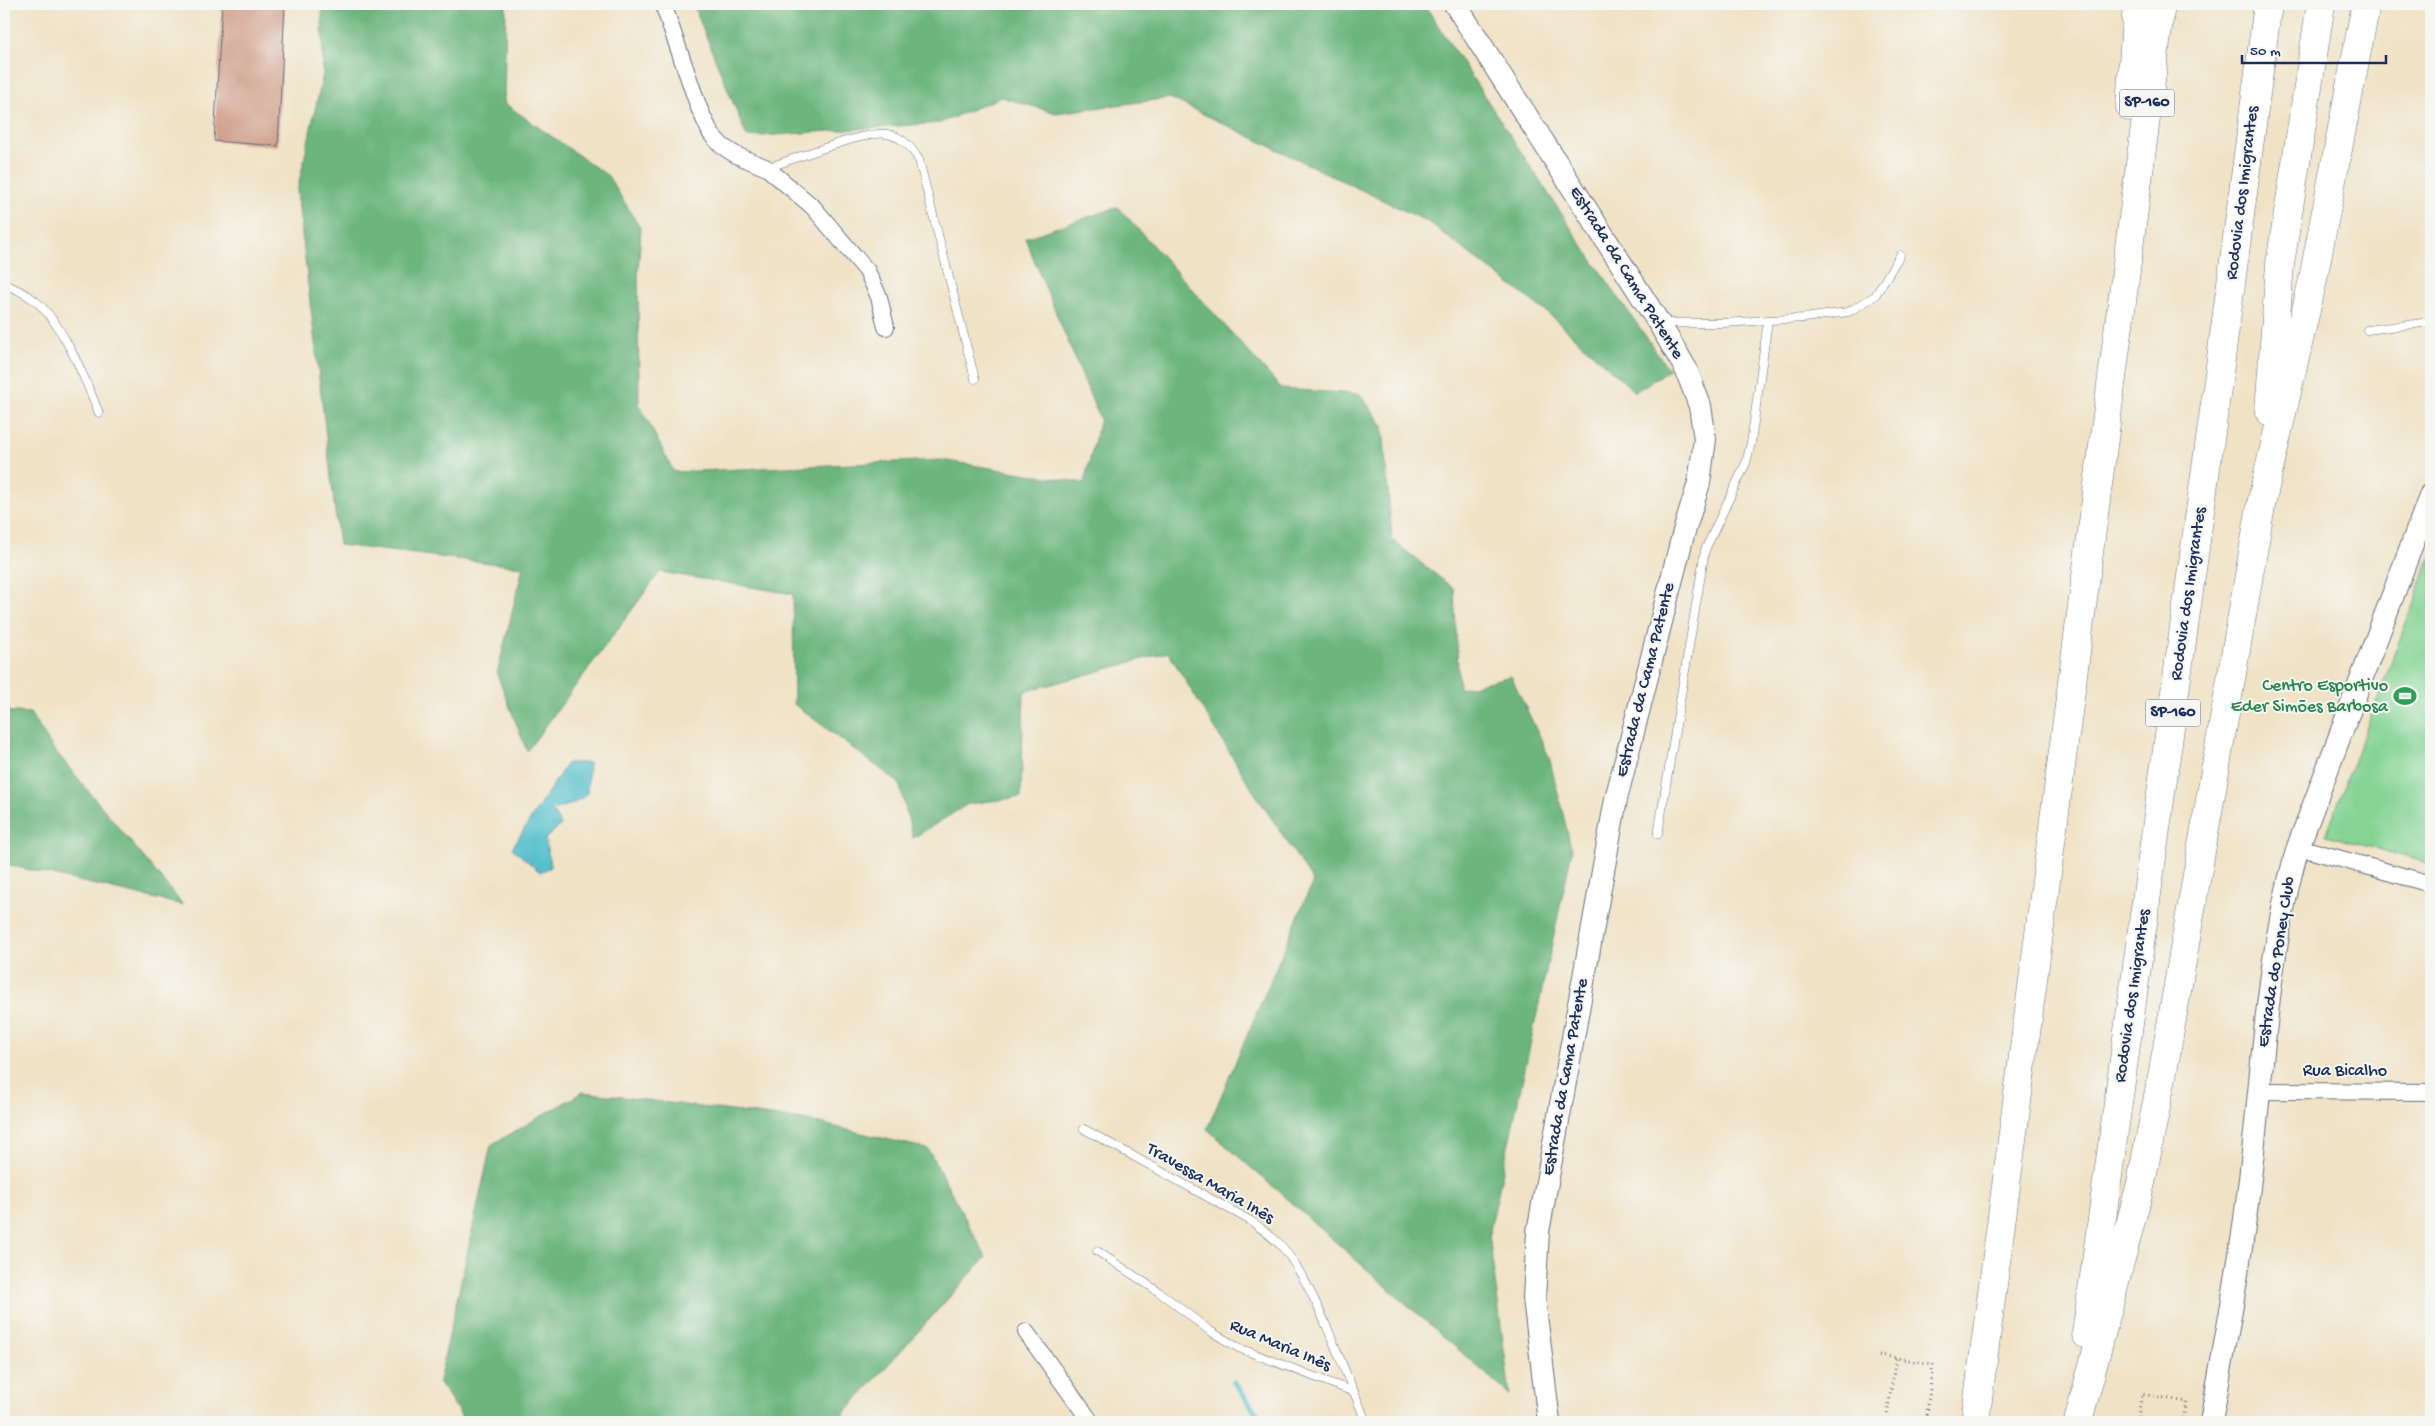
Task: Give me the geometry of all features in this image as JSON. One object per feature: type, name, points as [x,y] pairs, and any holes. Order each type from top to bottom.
[{"type":"highway","points":[[2133,201],[2130,103],[2137,4]]},
{"type":"highway","name":"SP-160","points":[[1975,1422],[2133,201],[2161,4]]},
{"type":"highway","name":"Rodovia dos Imigrantes","points":[[2073,1422],[2216,396],[2268,4]]},
{"type":"highway","points":[[2262,500],[2280,264],[2321,4]]},
{"type":"highway","points":[[2078,1422],[2143,1174],[2163,1070],[2262,500],[2312,284],[2366,4]]},
{"type":"street","points":[[663,4],[699,108],[711,134],[722,146],[736,155],[767,168],[813,207],[867,271],[879,297],[886,327]]},
{"type":"street","name":"Estrada da Cama Patente","points":[[1455,4],[1659,323],[1686,369],[1700,406],[1705,439],[1699,483],[1683,535],[1616,799],[1538,1232],[1534,1298],[1549,1422]]},
{"type":"street","name":"Estrada do Poney Club","points":[[2211,1422],[2237,1272],[2249,1188],[2278,938],[2287,886],[2298,847],[2431,494]]},
{"type":"street","points":[[2298,847],[2431,884]]},
{"type":"street","name":"Rua Bicalho","points":[[2259,1091],[2431,1092]]},
{"type":"street","points":[[1026,1332],[1090,1422]]},
{"type":"lane","points":[[767,168],[868,135],[886,134],[900,138],[912,147],[919,160],[975,379]]},
{"type":"lane","points":[[1659,323],[1723,323],[1848,312],[1874,296],[1900,254]]},
{"type":"lane","points":[[4,284],[36,301],[54,322],[86,381],[99,413]]},
{"type":"lane","points":[[1658,834],[1705,550],[1746,463],[1751,444],[1768,320]]},
{"type":"lane","points":[[2368,330],[2431,322]]},
{"type":"lane","name":"Travessa Maria Inês","points":[[1084,1129],[1251,1221],[1275,1239],[1288,1253],[1306,1285],[1354,1392]]},
{"type":"lane","name":"Rua Maria Inês","points":[[1097,1251],[1159,1292],[1210,1331],[1239,1348],[1354,1392]]},
{"type":"lane","points":[[1354,1392],[1366,1422]]},
{"type":"path","points":[[1879,1355],[1933,1364],[1926,1422]]},
{"type":"path","points":[[1869,1422],[1886,1422],[1896,1358]]},
{"type":"path","points":[[2137,1422],[2142,1394],[2187,1402],[2182,1422]]},
{"type":"green space","points":[[322,4],[506,4],[504,103],[608,176],[641,229],[638,273],[639,404],[674,472],[941,460],[1084,483],[1100,419],[1025,238],[1118,207],[1282,389],[1360,394],[1383,426],[1392,540],[1454,589],[1459,689],[1511,676],[1549,757],[1572,851],[1489,1235],[1510,1395],[1207,1129],[1313,881],[1252,789],[1168,652],[1024,692],[1021,797],[968,804],[913,838],[899,783],[794,704],[793,594],[660,572],[527,751],[497,674],[523,567],[339,545],[297,192],[323,74]]},
{"type":"green space","points":[[693,4],[1424,4],[1582,245],[1669,370],[1635,392],[1549,314],[1428,222],[1170,98],[1056,113],[1001,97],[940,123],[747,137]]},
{"type":"green space","name":"Centro Esportivo Eder Simões Barbosa","points":[[2431,556],[2431,864],[2326,835]]},
{"type":"green space","points":[[4,711],[30,713],[52,747],[183,905],[4,864]]},
{"type":"green space","points":[[583,1092],[811,1121],[928,1149],[986,1257],[836,1422],[465,1422],[439,1381],[491,1145]]},
{"type":"water","points":[[567,763],[589,763],[587,794],[573,804],[552,810],[561,825],[545,839],[551,867],[540,872],[512,848]]},
{"type":"building","points":[[222,4],[285,4],[278,146],[214,141]]},
{"type":"waterway","points":[[1234,1382],[1263,1422]]},
{"type":"place","name":"Centro Esportivo Eder Simões Barbosa","points":[[2405,696]]}]
